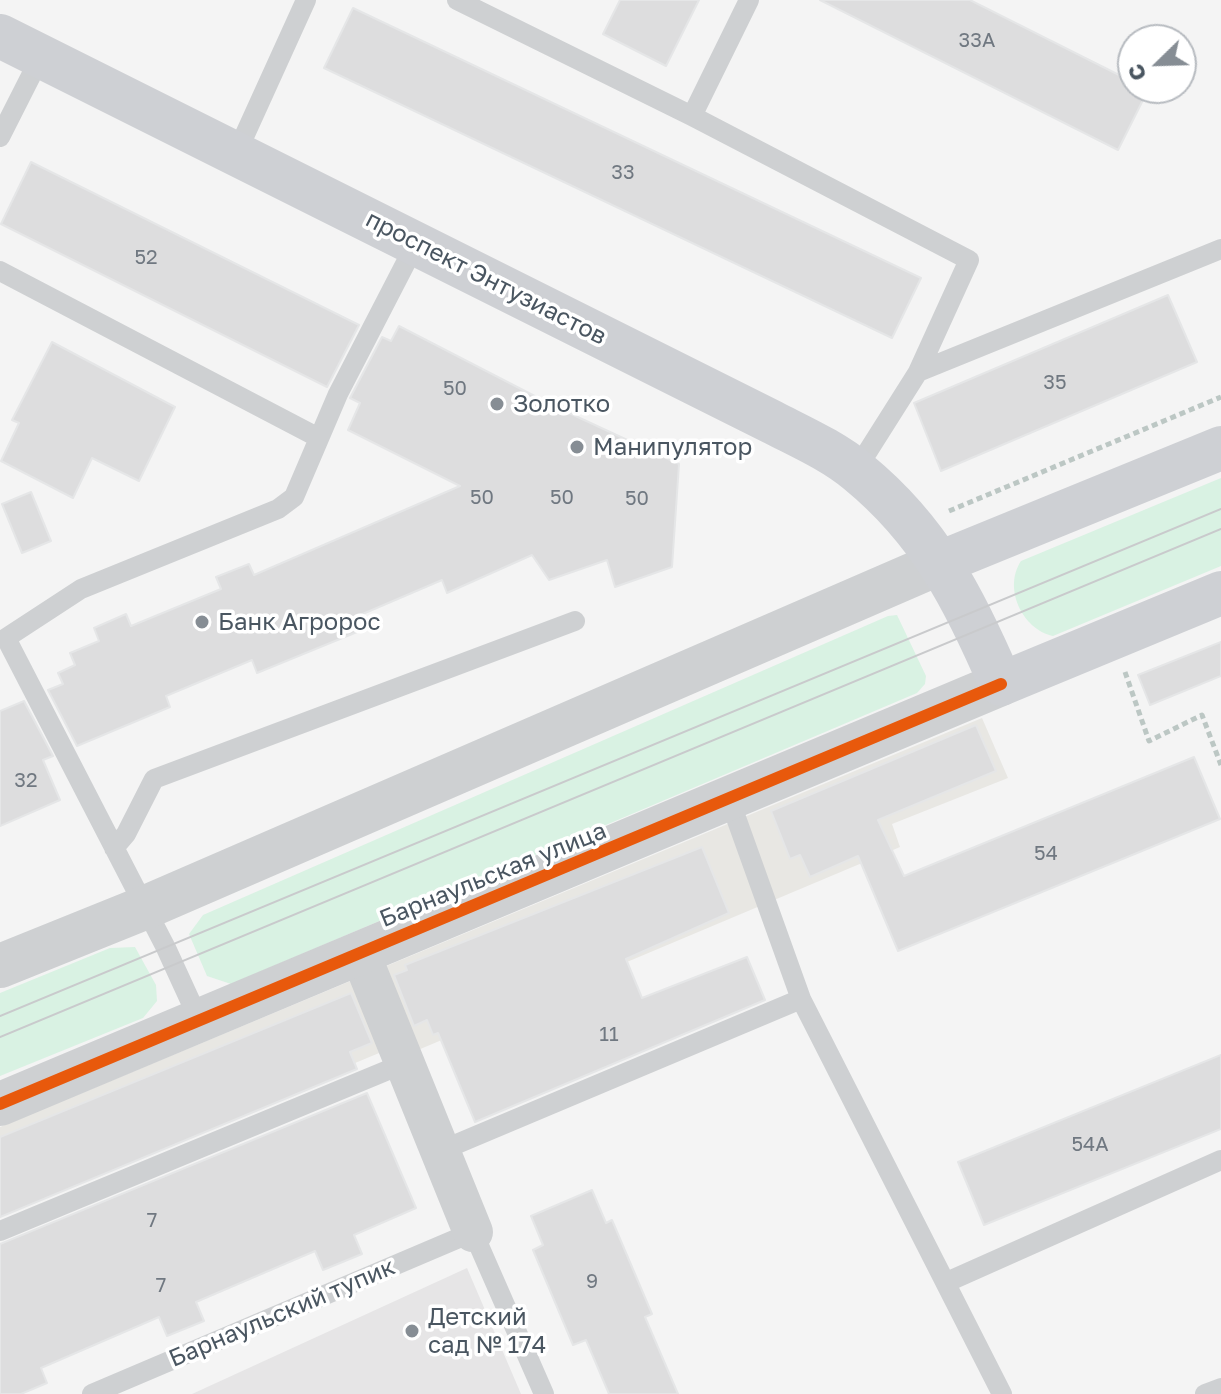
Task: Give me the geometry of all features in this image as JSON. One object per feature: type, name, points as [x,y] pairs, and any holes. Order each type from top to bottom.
[{"type":"main road","name":"проспект Энтузиастов","points":[[0,36],[772,422],[856,470],[901,511],[942,562],[971,613],[1001,684]]},
{"type":"main road","points":[[942,562],[1221,448]]},
{"type":"main road","points":[[1001,684],[1221,593]]},
{"type":"street","points":[[0,966],[144,908],[942,562]]},
{"type":"street","name":"Барнаульская улица","points":[[0,1104],[730,801],[1001,684]]},
{"type":"street","points":[[360,953],[473,1232]]},
{"type":"lane","points":[[237,152],[306,0]]},
{"type":"lane","points":[[457,0],[692,116],[969,260],[918,372],[856,470]]},
{"type":"lane","points":[[692,116],[749,0]]},
{"type":"lane","points":[[0,137],[41,56]]},
{"type":"lane","points":[[199,1020],[114,848],[3,639],[81,589],[278,509],[294,497],[338,394],[416,243]]},
{"type":"lane","points":[[918,372],[1221,249]]},
{"type":"lane","points":[[0,271],[319,438]]},
{"type":"lane","points":[[114,848],[126,834],[154,779],[575,621]]},
{"type":"lane","points":[[730,801],[801,999],[1002,1394]]},
{"type":"lane","points":[[440,1151],[801,999]]},
{"type":"lane","points":[[0,1231],[405,1063]]},
{"type":"lane","points":[[947,1282],[1221,1160]]},
{"type":"lane","points":[[473,1232],[544,1394]]},
{"type":"lane","name":"Барнаульский тупик","points":[[92,1394],[473,1232]]},
{"type":"lane","points":[[1205,1394],[1221,1388]]},
{"type":"path","points":[[901,511],[939,515],[1221,397]]},
{"type":"path","points":[[1112,637],[1149,741],[1202,715],[1221,765]]},
{"type":"shaded area","points":[[982,718],[1008,778],[892,824],[900,847],[418,1050],[413,1039],[0,1210],[0,1127]]},
{"type":"shaded area","name":"Детский сад № 174","points":[[467,1268],[521,1394],[192,1394]]},
{"type":"green space","points":[[1221,478],[1221,566],[1053,636],[1032,625],[1025,616],[1015,595],[1014,583],[1021,561]]},
{"type":"green space","points":[[897,615],[926,676],[925,684],[917,693],[231,984],[207,976],[189,934],[203,915],[888,616]]},
{"type":"green space","points":[[135,947],[156,985],[157,1001],[143,1018],[0,1076],[0,993],[110,948]]},
{"type":"building","points":[[620,0],[699,0],[666,66],[603,34]]},
{"type":"building","points":[[820,0],[970,0],[1117,74],[1117,104],[1141,104],[1118,150]]},
{"type":"building","points":[[353,8],[921,278],[892,338],[324,68]]},
{"type":"building","points":[[31,162],[359,325],[327,387],[1,224]]},
{"type":"building","points":[[1168,295],[1197,362],[941,471],[914,403]]},
{"type":"building","points":[[399,326],[554,406],[679,464],[672,567],[615,587],[607,560],[549,580],[532,555],[447,593],[442,580],[351,619],[357,632],[257,673],[252,660],[166,696],[170,707],[77,746],[48,690],[63,684],[58,673],[75,665],[70,653],[99,641],[94,628],[126,614],[131,626],[221,589],[216,577],[249,564],[254,575],[460,486],[348,430],[360,403],[350,398],[382,337],[391,341]]},
{"type":"building","points":[[52,342],[175,407],[139,481],[92,458],[73,498],[1,461],[19,423],[12,420]]},
{"type":"building","points":[[31,492],[51,541],[22,553],[2,504]]},
{"type":"building","points":[[1221,642],[1221,676],[1150,705],[1138,675]]},
{"type":"building","points":[[24,701],[53,756],[43,760],[60,800],[0,826],[0,711]]},
{"type":"building","points":[[976,725],[996,771],[878,820],[904,876],[1194,757],[1220,819],[898,951],[858,856],[810,877],[800,855],[790,859],[771,811]]},
{"type":"building","points":[[702,847],[729,913],[626,959],[642,998],[747,957],[765,1000],[475,1122],[438,1033],[433,1035],[427,1020],[414,1026],[394,975],[407,970],[405,965]]},
{"type":"building","points":[[351,993],[372,1043],[350,1052],[357,1069],[0,1217],[0,1137]]},
{"type":"building","points":[[1221,1055],[1221,1129],[984,1225],[958,1162]]},
{"type":"building","points":[[367,1093],[416,1208],[354,1235],[362,1254],[323,1270],[315,1251],[196,1302],[204,1321],[167,1336],[159,1317],[41,1368],[47,1383],[21,1394],[0,1394],[0,1244]]},
{"type":"building","points":[[592,1190],[606,1223],[612,1220],[652,1314],[645,1317],[678,1394],[609,1394],[586,1340],[573,1345],[533,1250],[543,1245],[531,1216]]},
{"type":"tram line","points":[[0,1016],[1221,509]]},
{"type":"tram line","points":[[0,1037],[1221,529]]},
{"type":"cycle path","points":[[0,1104],[1001,684]]},
{"type":"place","name":"Золотко","points":[[497,404]]},
{"type":"place","name":"Манипулятор","points":[[577,447]]},
{"type":"place","name":"Банк Агророс","points":[[202,622]]},
{"type":"place","name":"Детский сад № 174","points":[[412,1331]]}]
